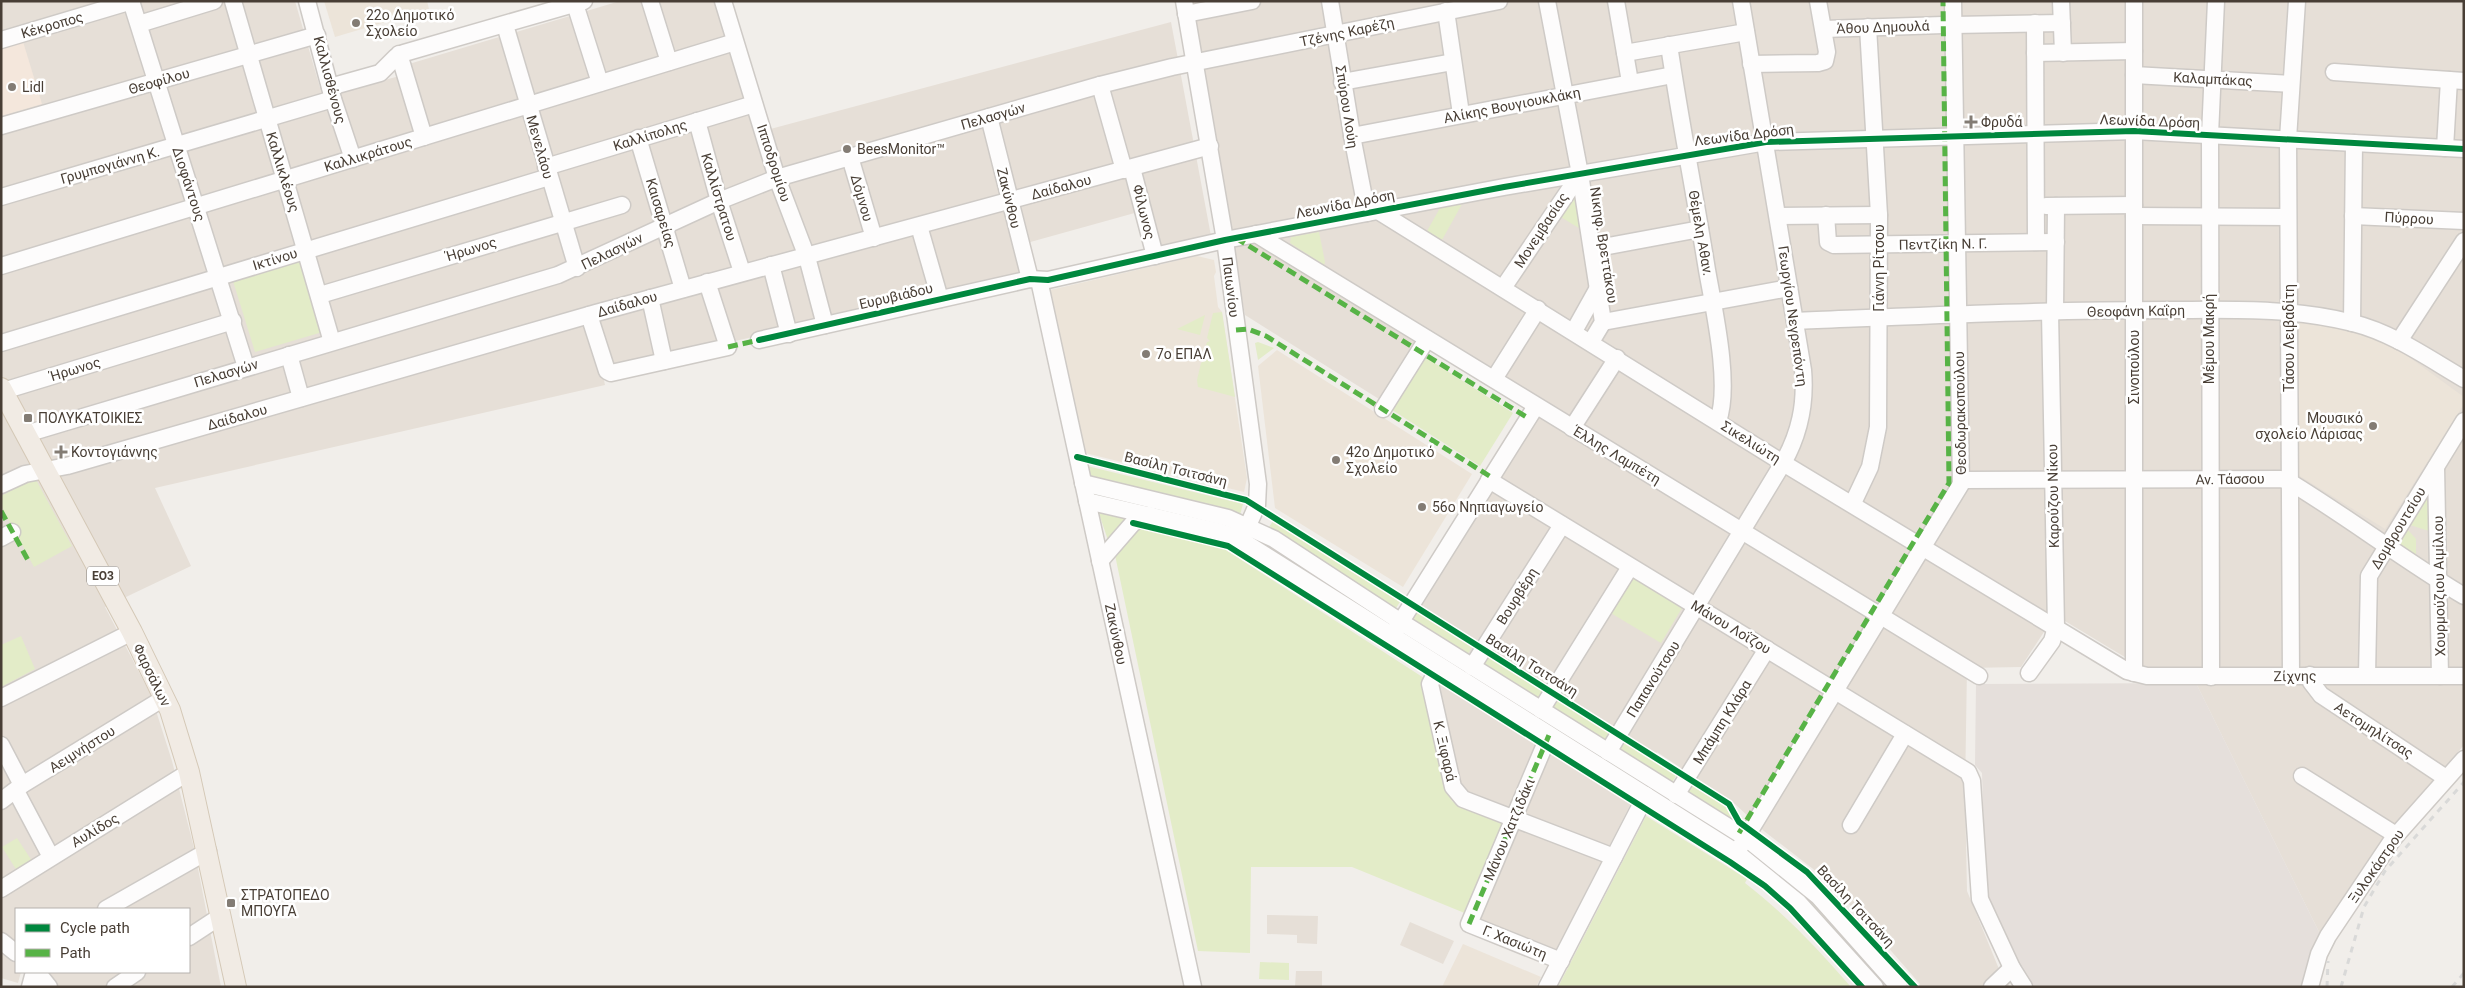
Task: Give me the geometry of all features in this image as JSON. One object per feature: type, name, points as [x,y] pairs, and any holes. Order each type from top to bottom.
[{"type":"main road","name":"Φαρσάλων","points":[[3,394],[132,632],[164,698],[189,772],[208,851],[236,987]]},
{"type":"street","name":"Διοφάντους","points":[[132,1],[176,145],[219,275],[246,367]]},
{"type":"street","name":"Κέκροπος","points":[[1,40],[132,1]]},
{"type":"street","points":[[139,24],[214,1]]},
{"type":"street","name":"Καλλικλέους","points":[[233,1],[307,249],[332,342]]},
{"type":"street","name":"Καλλισθένους","points":[[307,1],[332,93],[353,159]]},
{"type":"street","points":[[650,1],[669,62]]},
{"type":"street","name":"Ιπποδρομίου","points":[[723,1],[777,178],[807,257],[825,325]]},
{"type":"street","points":[[1185,7],[1252,1]]},
{"type":"street","name":"Σπύρου Λούη","points":[[1330,1],[1352,136],[1372,212]]},
{"type":"street","name":"Τζένης Καρέζη","points":[[1195,62],[1499,1]]},
{"type":"street","name":"Νικηφ. Βρεττάκου","points":[[1547,1],[1580,174],[1603,322],[1591,342]]},
{"type":"street","points":[[1616,1],[1630,82]]},
{"type":"street","name":"Γεωργίου Νεγρεπόντη","points":[[1698,607],[1783,463],[1797,432],[1803,402],[1803,370],[1741,1]]},
{"type":"street","points":[[1751,64],[1821,63],[1825,60],[1828,52],[1818,1]]},
{"type":"street","name":"Θεοδωρακοπούλου","points":[[1736,852],[1960,487],[1956,135],[1948,25],[1953,1]]},
{"type":"street","points":[[2061,1],[2062,53]]},
{"type":"street","name":"Σινοπούλου","points":[[2130,672],[2134,480],[2134,1]]},
{"type":"street","name":"Μέμου Μακρή","points":[[2211,677],[2209,217],[2210,135],[2216,1]]},
{"type":"street","name":"Τάσου Λειβαδίτη","points":[[2291,676],[2288,139],[2297,1]]},
{"type":"street","points":[[579,3],[600,83]]},
{"type":"street","name":"Γρυμπογιάννη Κ.","points":[[1,197],[267,118],[380,73],[399,54],[579,3]]},
{"type":"street","name":"Παιωνίου","points":[[1185,7],[1225,240],[1258,484],[1257,505],[1245,533]]},
{"type":"street","points":[[1446,11],[1462,114]]},
{"type":"street","points":[[2035,23],[2036,242]]},
{"type":"street","name":"Άθου Δημουλά","points":[[1824,29],[2062,23]]},
{"type":"street","name":"Μενελάου","points":[[504,25],[577,268]]},
{"type":"street","name":"Γιάννη Ρίτσου","points":[[1853,504],[1870,467],[1877,437],[1879,215],[1868,27]]},
{"type":"street","points":[[1625,52],[1746,32]]},
{"type":"street","name":"Θεοφίλου","points":[[1,126],[317,35]]},
{"type":"street","name":"Καλλικράτους","points":[[1,266],[735,42]]},
{"type":"street","name":"Θέμελη Αθαν.","points":[[1668,45],[1713,302],[1723,388],[1723,404],[1718,421]]},
{"type":"street","points":[[2035,53],[2134,51]]},
{"type":"street","points":[[399,54],[424,137]]},
{"type":"street","name":"Πελασγών","points":[[26,434],[577,268],[719,200],[777,178],[1100,85],[1195,62]]},
{"type":"street","points":[[1342,82],[1453,62]]},
{"type":"street","points":[[2334,72],[2456,80],[2445,148]]},
{"type":"street","name":"Αλίκης Βουγιουκλάκη","points":[[1352,136],[1673,75]]},
{"type":"street","name":"Καλαμπάκας","points":[[2134,75],[2292,84]]},
{"type":"street","name":"Φίλωνος","points":[[1100,85],[1155,256]]},
{"type":"street","name":"Καλλίπολης","points":[[548,172],[638,138],[754,104]]},
{"type":"street","name":"Ζακύνθου","points":[[989,117],[1010,201],[1035,280],[1087,500],[1193,987]]},
{"type":"street","name":"Καλλίστρατου","points":[[697,121],[742,272]]},
{"type":"street","name":"Λεωνίδα Δρόση","points":[[1035,280],[1225,240],[1372,212],[1688,154],[1766,142],[2134,131],[2464,149]]},
{"type":"street","name":"Καισαρείας","points":[[638,138],[683,288]]},
{"type":"street","points":[[2352,322],[2354,143]]},
{"type":"street","name":"Δαίδαλου","points":[[1,486],[25,474],[46,471],[683,288],[807,257],[1210,146]]},
{"type":"street","name":"Δόμνου","points":[[850,157],[874,238]]},
{"type":"street","name":"Ικτίνου","points":[[1,343],[307,249],[548,172]]},
{"type":"street","name":"Μονεμβασίας","points":[[1503,288],[1580,174]]},
{"type":"street","name":"Ήρωνος","points":[[320,295],[622,205]]},
{"type":"street","points":[[2036,206],[2209,217],[2288,217]]},
{"type":"street","name":"Καρούζου Νίκου","points":[[2029,673],[2052,641],[2056,627],[2052,480],[2056,206]]},
{"type":"street","name":"Σικελιώτη","points":[[1372,212],[1538,309],[1783,463],[2130,672]]},
{"type":"street","name":"Πεντζίκη Ν. Γ.","points":[[1826,215],[1827,238],[1830,245],[2056,242]]},
{"type":"street","points":[[1778,216],[1879,215]]},
{"type":"street","name":"Πύρρου","points":[[2353,216],[2464,221]]},
{"type":"street","points":[[919,226],[940,299]]},
{"type":"street","points":[[1592,249],[1700,229]]},
{"type":"street","name":"Έλλης Λαμπέτη","points":[[1256,234],[1979,676]]},
{"type":"street","points":[[2399,341],[2464,241]]},
{"type":"street","points":[[771,265],[789,334]]},
{"type":"street","name":"Ευρυβιάδου","points":[[759,340],[940,299],[1035,280]]},
{"type":"street","points":[[590,315],[607,371],[615,374],[728,347],[707,282]]},
{"type":"street","points":[[1574,331],[1598,288]]},
{"type":"street","points":[[1603,322],[1789,288]]},
{"type":"street","points":[[650,298],[664,362]]},
{"type":"street","points":[[1494,380],[1538,309]]},
{"type":"street","name":"Θεοφάνη Καΐρη","points":[[1795,321],[2134,310],[2289,311],[2352,322],[2399,341],[2464,378]]},
{"type":"street","name":"Ήρωνος","points":[[3,394],[233,321]]},
{"type":"street","points":[[1383,409],[1427,339]]},
{"type":"street","points":[[289,355],[301,398]]},
{"type":"street","points":[[1572,428],[1617,358]]},
{"type":"street","points":[[1389,641],[1536,406]]},
{"type":"street","name":"Δομβρουτσίου","points":[[2368,675],[2368,580],[2464,421]]},
{"type":"street","name":"Χουρμούζιου Αιμίλιου","points":[[2436,466],[2440,676]]},
{"type":"street","name":"Αν. Τάσσου","points":[[1961,480],[2276,478],[2290,482],[2464,596]]},
{"type":"street","name":"Μάνου Λοΐζου","points":[[1489,480],[1964,769],[1971,776],[1980,899],[2012,968]]},
{"type":"street","name":"Βασίλη Τσιτσάνη","points":[[1083,483],[1228,518],[1245,533],[1389,641],[1548,735],[1736,852],[1799,903],[1876,987]]},
{"type":"street","name":"Βασίλη Τσιτσάνη","points":[[1087,500],[1221,532],[1245,533],[1274,539],[1472,667],[1746,838],[1818,896],[1899,987]]},
{"type":"street","points":[[1100,561],[1133,523],[1150,515]]},
{"type":"street","name":"Βουρβέρη","points":[[1472,667],[1562,525]]},
{"type":"street","points":[[1541,710],[1630,566]]},
{"type":"street","name":"Παπανούτσου","points":[[1608,752],[1698,607]]},
{"type":"street","points":[[1,698],[132,632]]},
{"type":"street","name":"Μπάμπη Κλάρα","points":[[1676,795],[1767,649]]},
{"type":"street","name":"Ζίχνης","points":[[2130,672],[2147,676],[2211,677],[2310,675],[2464,676]]},
{"type":"street","name":"Αετομηλίτσας","points":[[2310,675],[2311,682],[2321,695],[2446,778]]},
{"type":"street","name":"Κ. Ξιφαρά","points":[[1434,676],[1430,684],[1453,787],[1463,799],[1614,857]]},
{"type":"street","name":"Αειμνήστου","points":[[1,801],[164,698]]},
{"type":"street","points":[[1851,825],[1905,734]]},
{"type":"street","name":"Μάνου Χατζιδάκι","points":[[1469,924],[1548,735]]},
{"type":"street","points":[[1,746],[50,857]]},
{"type":"street","name":"Ξυλοκάστρου","points":[[2310,987],[2319,954],[2328,936],[2396,835],[2464,759]]},
{"type":"street","name":"Αυλίδος","points":[[1,889],[189,772]]},
{"type":"street","points":[[2302,776],[2396,835]]},
{"type":"street","points":[[1548,987],[1646,795]]},
{"type":"street","points":[[111,908],[208,851]]},
{"type":"street","points":[[190,936],[221,916]]},
{"type":"street","name":"Γ. Χασιώτη","points":[[1469,924],[1561,961]]},
{"type":"street","points":[[1,941],[15,952]]},
{"type":"street","points":[[1992,987],[2012,968],[2024,987]]},
{"type":"street","points":[[30,987],[36,973]]},
{"type":"street","points":[[37,973],[49,987]]},
{"type":"street","points":[[115,987],[136,973]]},
{"type":"shaded area","points":[[1,1],[295,1],[325,105],[339,92],[411,73],[409,64],[620,1],[717,1],[755,133],[1171,22],[1211,236],[1159,247],[1149,209],[1016,246],[1024,276],[602,371],[605,385],[155,488],[191,566],[105,607],[151,695],[172,761],[194,848],[221,987],[53,987],[42,973],[190,973],[190,908],[15,908],[15,973],[21,973],[18,983],[1,978]]},
{"type":"shaded area","name":"22ο Δημοτικό Σχολείο","points":[[324,1],[427,1],[429,9],[335,37]]},
{"type":"shaded area","points":[[1189,1],[2464,1],[2464,745],[2404,814],[2321,936],[2196,683],[2143,668],[2055,615],[2021,667],[1967,668],[1965,793],[1967,891],[2001,974],[2010,987],[1918,987],[1920,984],[1858,913],[1817,872],[1764,831],[1735,804],[1657,752],[1556,951],[1477,918],[1522,814],[1458,788],[1436,690],[1468,636],[1419,606],[1545,403],[1425,328],[1379,399],[1245,315]]},
{"type":"shaded area","points":[[21,35],[42,104],[1,116],[1,41]]},
{"type":"shaded area","name":"7ο ΕΠΑΛ","points":[[1197,256],[1214,260],[1218,307],[1222,312],[1247,478],[1244,492],[1085,453],[1050,290]]},
{"type":"shaded area","name":"Μουσικό σχολείο Λάρισας","points":[[2296,321],[2349,329],[2398,349],[2464,397],[2464,404],[2385,529],[2295,473]]},
{"type":"shaded area","name":"42ο Δημοτικό Σχολείο","points":[[1277,350],[1472,474],[1403,587],[1275,508],[1258,366]]},
{"type":"shaded area","points":[[2196,683],[2321,936],[2308,965],[2302,987],[2027,987],[1986,894],[1982,773],[1975,765],[1976,684]]},
{"type":"shaded area","points":[[1267,915],[1318,916],[1317,944],[1297,943],[1297,935],[1267,934]]},
{"type":"shaded area","points":[[1410,922],[1454,941],[1443,964],[1400,945]]},
{"type":"shaded area","points":[[1463,944],[1541,977],[1536,987],[1442,987]]},
{"type":"shaded area","points":[[1296,971],[1322,971],[1322,987],[1295,987]]},
{"type":"green space","points":[[1570,193],[1576,195],[1582,230],[1556,214]]},
{"type":"green space","points":[[1462,204],[1442,240],[1427,231],[1440,208]]},
{"type":"green space","points":[[1319,232],[1324,265],[1290,243],[1291,237]]},
{"type":"green space","points":[[305,260],[326,331],[255,352],[233,281]]},
{"type":"green space","points":[[1222,312],[1235,397],[1198,387],[1197,380],[1201,363],[1205,360],[1203,355],[1207,342],[1210,341],[1207,338],[1213,313]]},
{"type":"green space","points":[[1205,315],[1200,335],[1177,329]]},
{"type":"green space","points":[[1258,342],[1274,348],[1258,360],[1255,343]]},
{"type":"green space","points":[[1422,355],[1513,413],[1480,466],[1389,408]]},
{"type":"green space","points":[[1087,466],[1243,504],[1240,515],[1089,478]]},
{"type":"green space","points":[[35,478],[72,546],[34,567],[1,506],[1,496]]},
{"type":"green space","points":[[2431,491],[2429,531],[2410,525]]},
{"type":"green space","points":[[1098,511],[1131,518],[1109,543]]},
{"type":"green space","points":[[1273,521],[1400,602],[1394,611],[1267,530]]},
{"type":"green space","points":[[1138,527],[1223,548],[1424,678],[1452,801],[1506,823],[1467,914],[1352,867],[1251,867],[1250,953],[1198,951],[1115,555]]},
{"type":"green space","points":[[2408,530],[2416,539],[2416,559],[2396,547]]},
{"type":"green space","points":[[1631,576],[1682,608],[1661,643],[1609,612]]},
{"type":"green space","points":[[1414,610],[1472,647],[1466,657],[1408,621]]},
{"type":"green space","points":[[21,636],[35,669],[1,687],[1,645]]},
{"type":"green space","points":[[1483,653],[1544,690],[1537,701],[1476,663]]},
{"type":"green space","points":[[1553,696],[1611,733],[1605,743],[1547,706]]},
{"type":"green space","points":[[1619,737],[1677,774],[1671,784],[1613,747]]},
{"type":"green space","points":[[1689,782],[1729,806],[1735,818],[1732,823],[1683,793]]},
{"type":"green space","points":[[1646,816],[1747,879],[1745,883],[1801,932],[1851,987],[1558,987]]},
{"type":"green space","points":[[17,838],[32,861],[17,871],[2,847]]},
{"type":"green space","points":[[1752,851],[1786,875],[1826,915],[1877,971],[1874,974],[1800,896],[1749,854]]},
{"type":"green space","points":[[1260,962],[1289,963],[1289,980],[1259,979]]},
{"type":"railway","points":[[2341,987],[2364,907],[2385,871],[2464,782]]},
{"type":"railway","points":[[2327,987],[2328,961]]},
{"type":"railway","points":[[2452,987],[2464,973]]},
{"type":"marked path","points":[[1739,833],[1949,483],[1943,1]]},
{"type":"marked path","points":[[1236,238],[1528,418]]},
{"type":"marked path","points":[[1236,330],[1248,329],[1266,336],[1491,477]]},
{"type":"marked path","points":[[728,347],[759,340]]},
{"type":"marked path","points":[[1,511],[29,562]]},
{"type":"marked path","points":[[1469,924],[1549,735]]},
{"type":"cycle path","points":[[759,340],[1030,279],[1048,280],[1225,240],[1504,187],[1766,142],[2134,131],[2464,149]]},
{"type":"cycle path","points":[[1077,457],[1246,500],[1729,804],[1739,822],[1807,872],[1915,987]]},
{"type":"cycle path","points":[[1133,523],[1228,546],[1730,862],[1765,886],[1790,908],[1862,987]]},
{"type":"place","name":"22ο Δημοτικό Σχολείο","points":[[356,23]]},
{"type":"place","name":"Lidl","points":[[12,87]]},
{"type":"place","name":"Φρυδά","points":[[1971,122]]},
{"type":"place","name":"BeesMonitor™","points":[[847,149]]},
{"type":"place","name":"7ο ΕΠΑΛ","points":[[1146,354]]},
{"type":"place","name":"ΠΟΛΥΚΑΤΟΙΚΙΕΣ","points":[[28,418]]},
{"type":"place","name":"Μουσικό σχολείο Λάρισας","points":[[2373,426]]},
{"type":"place","name":"Κοντογιάννης","points":[[61,452]]},
{"type":"place","name":"42ο Δημοτικό Σχολείο","points":[[1336,460]]},
{"type":"place","name":"56ο Νηπιαγωγείο","points":[[1422,507]]},
{"type":"place","name":"ΣΤΡΑΤΟΠΕΔΟ ΜΠΟΥΓΑ","points":[[231,903]]}]
